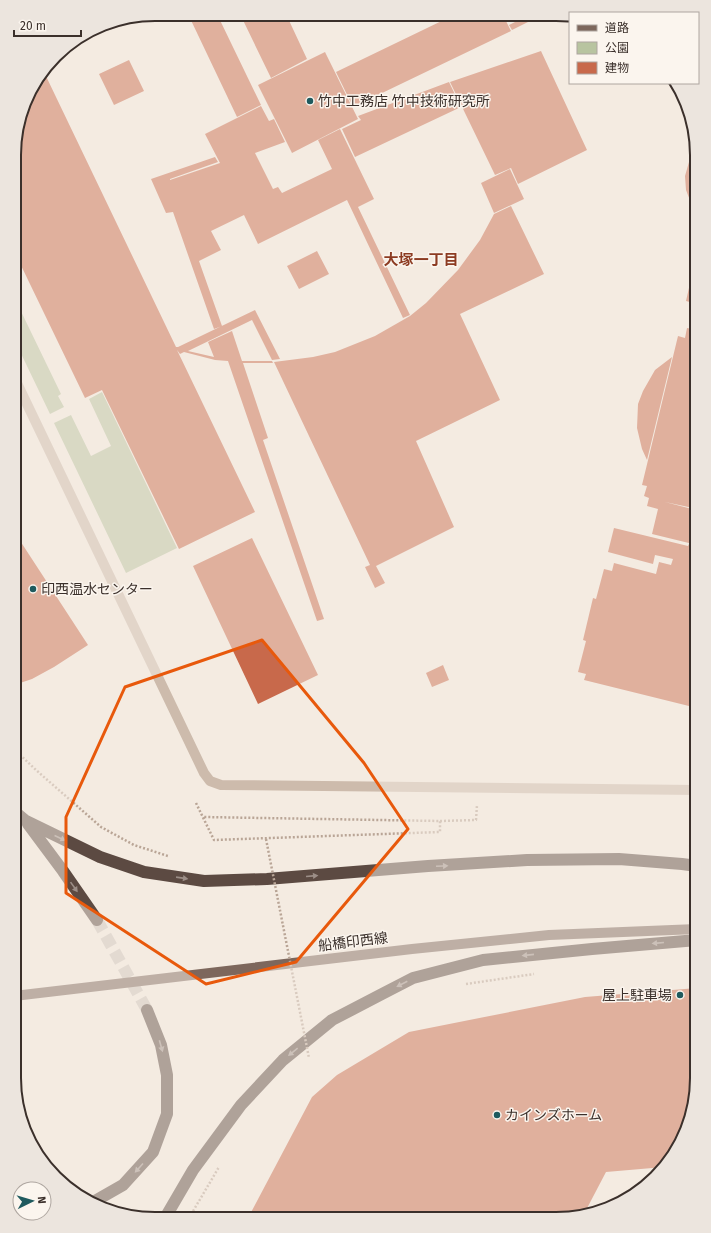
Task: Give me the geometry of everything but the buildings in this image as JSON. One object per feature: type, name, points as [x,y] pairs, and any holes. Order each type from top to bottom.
[{"type":"highway","points":[[21,817],[26,821],[63,871],[97,920]]},
{"type":"highway","points":[[26,821],[100,857],[144,872],[204,881],[267,879],[428,866],[528,860],[618,859],[690,865]]},
{"type":"highway","points":[[168,1212],[193,1170],[236,1111],[283,1060],[332,1020],[413,978],[483,960],[592,948],[690,941]]},
{"type":"highway","points":[[98,1199],[123,1185],[153,1152],[166,1114],[167,1075],[161,1045],[147,1010]]},
{"type":"main road","name":"船橋印西線","points":[[21,995],[412,949],[549,935],[690,929]]},
{"type":"street","points":[[21,391],[204,772],[210,781],[221,785],[690,790]]},
{"type":"path","points":[[21,756],[102,827],[134,845],[172,858]]},
{"type":"path","points":[[196,803],[214,840],[440,832],[440,821]]},
{"type":"path","points":[[203,817],[440,821],[476,820],[477,805]]},
{"type":"path","points":[[266,839],[309,1058],[315,1054]]},
{"type":"path","points":[[682,845],[690,846]]},
{"type":"path","points":[[267,865],[274,865]]},
{"type":"path","points":[[463,985],[537,974]]},
{"type":"path","points":[[193,1212],[220,1165]]},
{"type":"highlighted area","points":[[262,640],[364,763],[408,829],[296,962],[206,984],[66,893],[66,817],[125,687]]},
{"type":"green space","points":[[21,311],[61,394],[58,396],[64,407],[50,414],[21,354]]},
{"type":"green space","points":[[102,392],[177,548],[126,573],[54,423],[71,415],[91,456],[111,446],[89,399]]},
{"type":"tunnel","points":[[97,920],[147,1010]]},
{"type":"place","name":"竹中工務店 竹中技術研究所","points":[[310,101]]},
{"type":"place","name":"印西温水センター","points":[[33,589]]},
{"type":"place","name":"屋上駐車場","points":[[680,995]]},
{"type":"place","name":"カインズホーム","points":[[497,1115]]},
{"type":"district","name":"大塚一丁目","points":[[421,260]]}]
